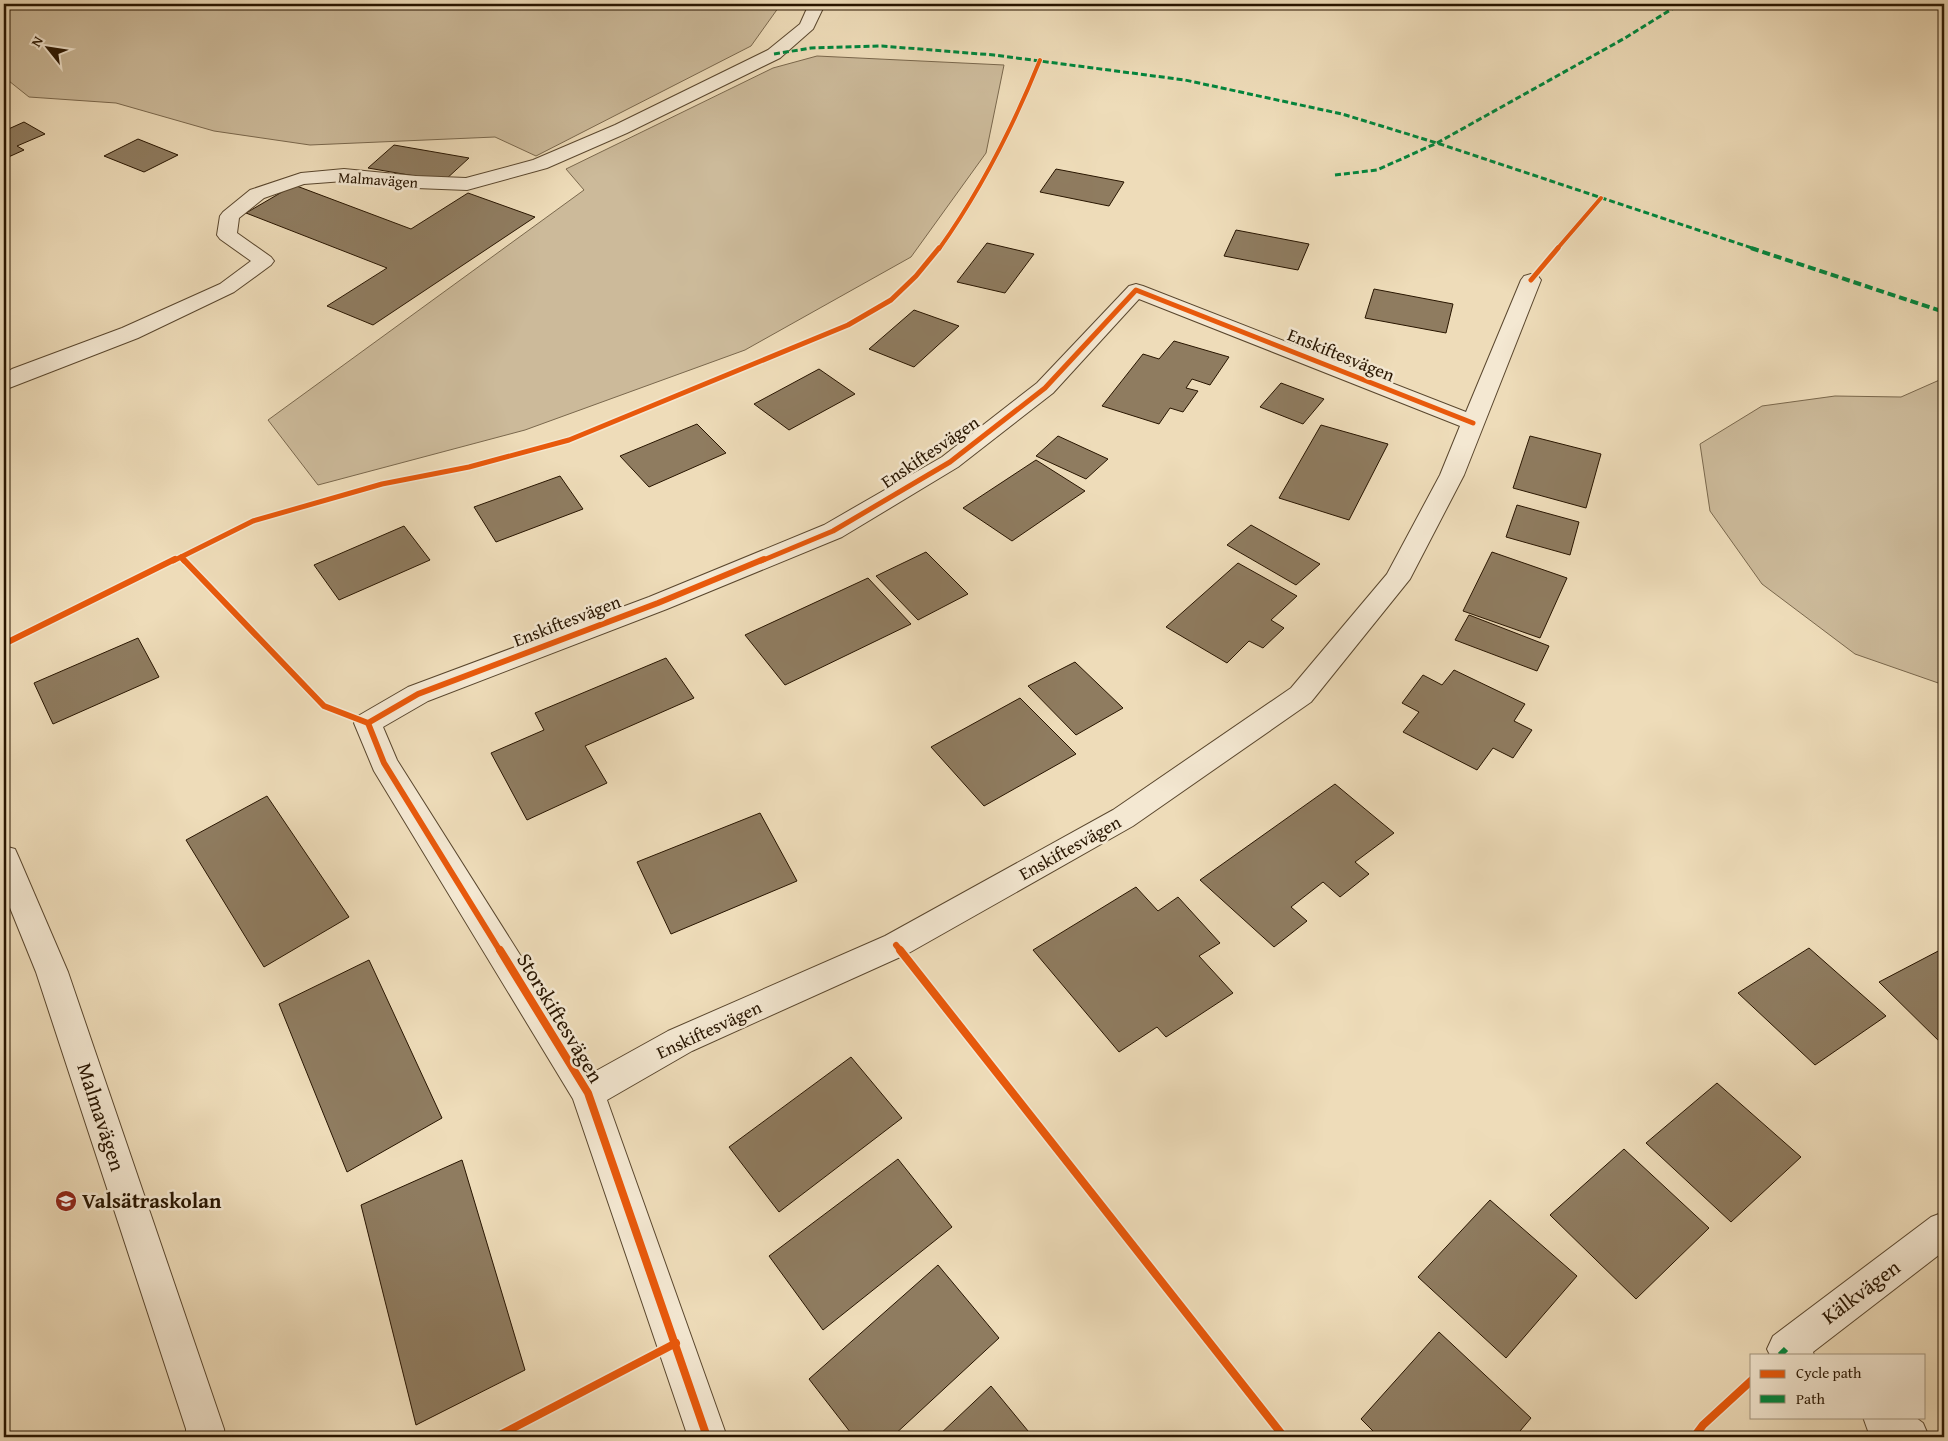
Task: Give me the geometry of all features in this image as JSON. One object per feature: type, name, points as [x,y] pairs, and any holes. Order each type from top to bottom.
[{"type":"street","name":"Malmavägen","points":[[9,376],[130,333],[227,288],[264,261],[227,235],[230,216],[257,194],[301,179],[344,175],[416,182],[467,184],[540,164],[621,129],[774,54],[807,26],[818,4]]},
{"type":"street","name":"Enskiftesvägen","points":[[588,1093],[680,1041],[887,949],[912,936],[1123,818],[1300,695],[1397,579],[1452,475],[1531,280]]},
{"type":"street","name":"Enskiftesvägen","points":[[368,723],[418,694],[658,603],[833,531],[950,462],[1045,388],[1136,290],[1473,423]]},
{"type":"street","name":"Storskiftesvägen","points":[[368,723],[384,763],[588,1093],[707,1437]]},
{"type":"street","name":"Malmavägen","points":[[4,858],[52,972],[206,1437]]},
{"type":"street","name":"Kälkvägen","points":[[1794,1354],[1786,1349],[1944,1229]]},
{"type":"street","points":[[1883,1418],[1910,1437]]},
{"type":"shaded area","points":[[4,4],[781,4],[751,46],[536,156],[495,137],[310,145],[214,131],[116,103],[29,97],[4,77]]},
{"type":"shaded area","points":[[817,56],[1004,65],[986,153],[911,257],[745,350],[525,430],[318,485],[268,420],[584,190],[566,169],[773,68]]},
{"type":"shaded area","points":[[1944,378],[1944,685],[1855,654],[1762,584],[1710,511],[1700,444],[1762,406],[1835,396],[1901,397]]},
{"type":"building","points":[[24,122],[45,134],[17,146],[24,150],[4,159],[4,131]]},
{"type":"building","points":[[138,139],[178,155],[144,172],[104,156]]},
{"type":"building","points":[[394,145],[469,158],[444,181],[368,168]]},
{"type":"building","points":[[1056,169],[1124,182],[1109,206],[1040,192]]},
{"type":"building","points":[[294,185],[411,229],[468,193],[535,217],[373,325],[327,306],[387,268],[246,213]]},
{"type":"building","points":[[1236,230],[1309,244],[1298,270],[1224,256]]},
{"type":"building","points":[[987,243],[1034,254],[1005,293],[957,282]]},
{"type":"building","points":[[1374,289],[1453,304],[1446,333],[1365,318]]},
{"type":"building","points":[[914,310],[959,326],[914,367],[869,349]]},
{"type":"building","points":[[1174,341],[1229,357],[1210,385],[1192,379],[1186,388],[1198,391],[1183,412],[1170,408],[1159,424],[1102,406],[1143,354],[1159,359]]},
{"type":"building","points":[[819,369],[855,394],[789,430],[754,404]]},
{"type":"building","points":[[1281,383],[1324,399],[1303,424],[1260,407]]},
{"type":"building","points":[[697,424],[726,453],[649,487],[620,456]]},
{"type":"building","points":[[1321,425],[1388,444],[1349,520],[1279,498]]},
{"type":"building","points":[[1058,436],[1108,459],[1086,479],[1036,456]]},
{"type":"building","points":[[1530,436],[1601,454],[1586,508],[1513,488]]},
{"type":"building","points":[[1036,460],[1085,491],[1012,541],[963,508]]},
{"type":"building","points":[[560,476],[583,509],[496,542],[474,507]]},
{"type":"building","points":[[1517,505],[1579,522],[1570,555],[1506,537]]},
{"type":"building","points":[[1251,525],[1320,564],[1296,585],[1227,545]]},
{"type":"building","points":[[404,526],[430,560],[339,600],[314,565]]},
{"type":"building","points":[[926,552],[968,594],[918,620],[876,576]]},
{"type":"building","points":[[1492,552],[1567,578],[1540,638],[1463,611]]},
{"type":"building","points":[[1238,563],[1297,596],[1271,620],[1284,628],[1263,648],[1249,641],[1227,663],[1166,627]]},
{"type":"building","points":[[868,578],[911,624],[785,685],[745,635]]},
{"type":"building","points":[[1469,615],[1549,646],[1537,671],[1455,640]]},
{"type":"building","points":[[138,638],[159,677],[53,724],[34,683]]},
{"type":"building","points":[[666,658],[694,698],[585,746],[607,783],[527,820],[491,753],[544,730],[535,713]]},
{"type":"building","points":[[1075,662],[1123,708],[1076,735],[1028,686]]},
{"type":"building","points":[[1454,670],[1525,704],[1514,721],[1532,730],[1513,758],[1493,748],[1477,770],[1403,732],[1419,712],[1402,703],[1423,675],[1442,685]]},
{"type":"building","points":[[1020,698],[1076,754],[984,806],[931,747]]},
{"type":"building","points":[[1335,784],[1394,833],[1355,862],[1369,874],[1340,897],[1323,882],[1291,907],[1307,921],[1274,947],[1200,880]]},
{"type":"building","points":[[267,796],[349,917],[264,967],[186,840]]},
{"type":"building","points":[[760,813],[797,881],[671,934],[637,862]]},
{"type":"building","points":[[1136,887],[1158,911],[1178,897],[1220,943],[1199,956],[1233,993],[1166,1037],[1157,1027],[1119,1052],[1033,950]]},
{"type":"building","points":[[1809,948],[1886,1016],[1815,1065],[1738,993]]},
{"type":"building","points":[[1944,948],[1944,1046],[1879,982]]},
{"type":"building","points":[[369,960],[442,1118],[347,1172],[279,1004]]},
{"type":"building","points":[[851,1057],[902,1118],[779,1212],[729,1147]]},
{"type":"building","points":[[1717,1083],[1801,1157],[1731,1222],[1646,1143]]},
{"type":"building","points":[[1624,1149],[1709,1228],[1636,1299],[1550,1215]]},
{"type":"building","points":[[898,1159],[952,1227],[823,1330],[769,1256]]},
{"type":"building","points":[[462,1160],[525,1370],[416,1425],[361,1205]]},
{"type":"building","points":[[1490,1200],[1577,1276],[1506,1358],[1418,1277]]},
{"type":"building","points":[[938,1265],[999,1338],[892,1437],[854,1437],[809,1379]]},
{"type":"building","points":[[1439,1332],[1531,1418],[1515,1437],[1379,1437],[1361,1419]]},
{"type":"building","points":[[991,1386],[1033,1437],[937,1437]]},
{"type":"marked path","points":[[1335,175],[1377,170],[1437,143],[1625,38],[1680,4]]},
{"type":"marked path","points":[[774,54],[811,48],[882,46],[994,55],[1185,80],[1342,114],[1437,143],[1944,312]]},
{"type":"marked path","points":[[1781,1354],[1786,1349]]},
{"type":"cycle path","points":[[4,644],[253,521],[382,484],[469,467],[569,440],[848,325],[876,310],[891,300],[916,276],[960,220],[997,156],[1013,124],[1040,60]]},
{"type":"cycle path","points":[[1531,280],[1601,198]]},
{"type":"cycle path","points":[[368,723],[418,694],[658,603],[833,531],[950,462],[1045,388],[1136,290],[1473,423]]},
{"type":"cycle path","points":[[181,557],[324,706],[368,723]]},
{"type":"cycle path","points":[[368,723],[384,763],[588,1093],[707,1437]]},
{"type":"cycle path","points":[[896,945],[1284,1437]]},
{"type":"cycle path","points":[[496,1437],[676,1343]]},
{"type":"cycle path","points":[[1694,1437],[1703,1425],[1750,1382]]},
{"type":"place","name":"Valsätraskolan","points":[[66,1201]]}]
